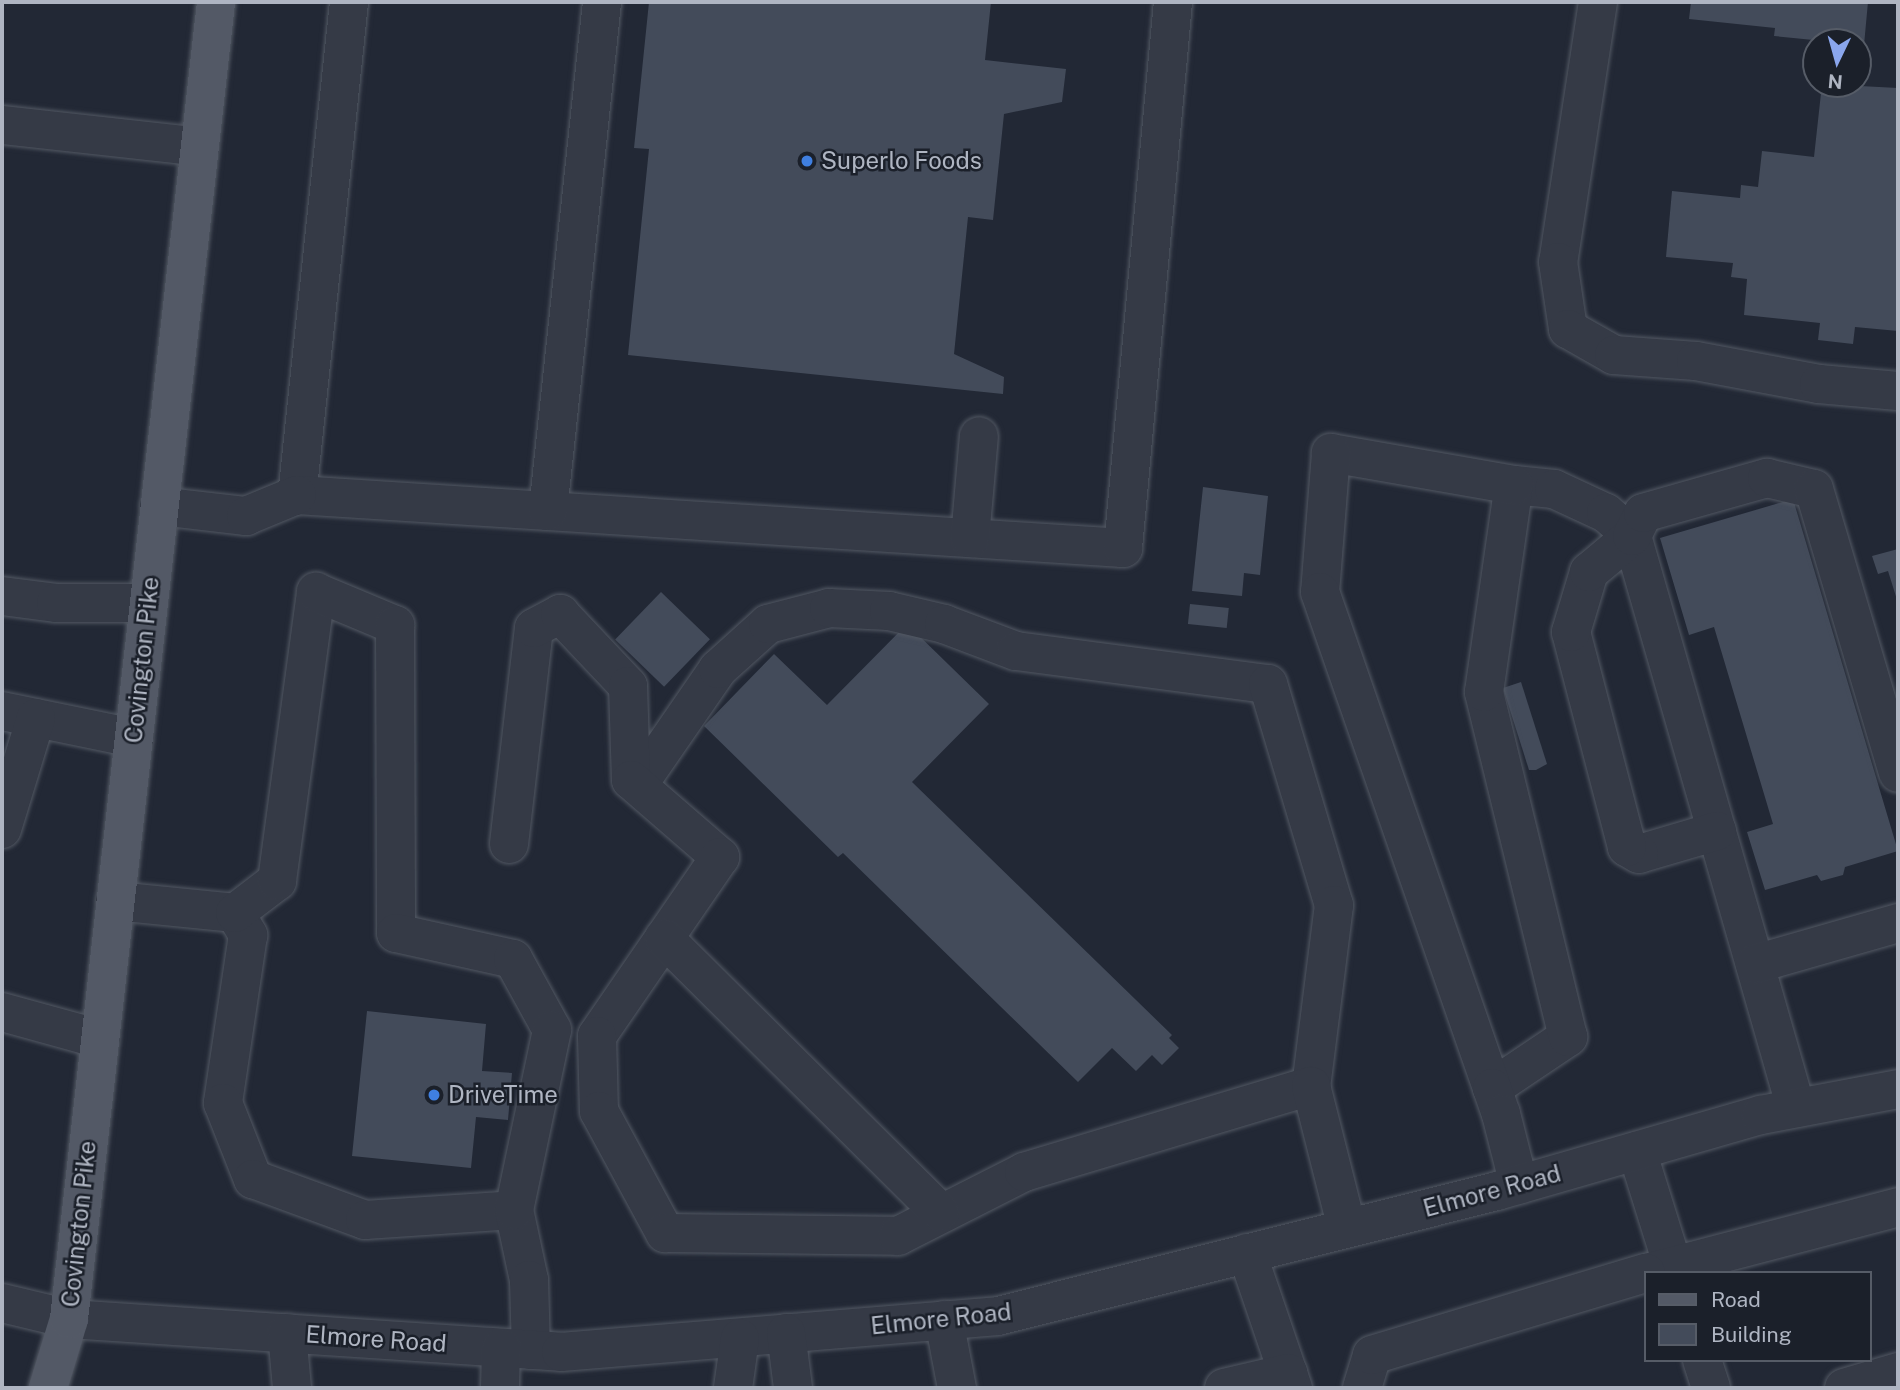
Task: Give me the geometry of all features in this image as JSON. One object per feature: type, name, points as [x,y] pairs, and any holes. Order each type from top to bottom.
[{"type":"main road","name":"Covington Pike","points":[[48,1388],[69,1319],[134,738],[146,603],[216,2]]},
{"type":"main road","name":"Covington Pike","points":[[69,1319],[75,1388]]},
{"type":"street","points":[[297,495],[349,2]]},
{"type":"street","points":[[548,511],[602,2]]},
{"type":"street","points":[[159,506],[246,516],[297,495],[1123,548],[1173,2]]},
{"type":"street","points":[[1598,2],[1558,262],[1568,329],[1614,355],[1696,361],[1819,384],[1898,391]]},
{"type":"street","points":[[2,125],[200,147]]},
{"type":"street","points":[[970,538],[979,436]]},
{"type":"street","points":[[1519,1185],[1492,1088],[1320,592],[1331,453],[1514,485],[1554,489],[1606,513],[1632,536],[1796,1108]]},
{"type":"street","points":[[1717,831],[1639,854],[1627,847],[1571,632],[1589,572],[1632,536],[1643,513],[1767,478],[1814,489],[1898,773]]},
{"type":"street","points":[[1492,1088],[1568,1037],[1484,692],[1514,485]]},
{"type":"street","points":[[116,901],[235,913],[277,881],[316,592],[395,625],[396,933],[513,958],[552,1030],[514,1210],[529,1280],[516,1349],[500,1388]]},
{"type":"street","points":[[2,596],[56,603],[146,603]]},
{"type":"street","points":[[638,785],[718,669],[768,624],[829,608],[889,611],[944,624],[1016,651],[1268,684],[1334,905],[1311,1086],[1347,1228]]},
{"type":"street","points":[[509,844],[534,628],[560,614],[628,686],[631,780],[720,857],[597,1036],[599,1111],[665,1233],[898,1236],[940,1212],[1024,1172],[1311,1086]]},
{"type":"street","points":[[2,829],[19,714],[134,738]]},
{"type":"street","points":[[235,913],[248,935],[223,1103],[253,1180],[365,1220],[514,1210]]},
{"type":"street","points":[[1755,964],[1898,923]]},
{"type":"street","points":[[664,938],[940,1212]]},
{"type":"street","points":[[2,1012],[100,1039]]},
{"type":"street","name":"Elmore Road","points":[[2,1303],[69,1319],[561,1352],[998,1316],[1519,1185],[1796,1108],[1898,1089]]},
{"type":"street","points":[[1637,1151],[1660,1271],[1898,1207]]},
{"type":"street","points":[[1224,1388],[1291,1381],[1247,1253]]},
{"type":"street","points":[[1362,1388],[1371,1355],[1644,1276]]},
{"type":"street","points":[[944,1320],[957,1388]]},
{"type":"street","points":[[287,1333],[292,1388]]},
{"type":"street","points":[[786,1333],[793,1388]]},
{"type":"street","points":[[733,1388],[740,1338]]},
{"type":"street","points":[[1703,1362],[1711,1388]]},
{"type":"street","points":[[1844,1388],[1898,1371]]},
{"type":"building","points":[[649,2],[991,2],[985,60],[1066,69],[1062,102],[1004,114],[993,220],[968,217],[954,354],[1004,377],[1003,394],[628,355],[649,149],[634,148]]},
{"type":"building","points":[[1691,2],[1868,2],[1866,28],[1802,28],[1802,39],[1774,36],[1775,28],[1689,19]]},
{"type":"building","points":[[1872,87],[1898,88],[1898,331],[1855,327],[1853,344],[1818,340],[1820,323],[1744,315],[1747,279],[1731,277],[1733,263],[1666,257],[1672,191],[1740,198],[1741,185],[1758,187],[1762,151],[1814,157],[1820,98],[1872,98]]},
{"type":"building","points":[[1203,487],[1268,496],[1260,575],[1244,573],[1242,596],[1192,591]]},
{"type":"building","points":[[1793,499],[1898,851],[1845,867],[1843,875],[1821,881],[1817,875],[1765,890],[1747,832],[1773,824],[1714,627],[1689,635],[1660,538]]},
{"type":"building","points":[[1898,549],[1898,603],[1888,571],[1878,574],[1872,556]]},
{"type":"building","points":[[661,592],[710,639],[664,687],[615,639]]},
{"type":"building","points":[[1190,604],[1229,608],[1227,628],[1188,624]]},
{"type":"building","points":[[907,624],[989,704],[912,782],[1172,1035],[1169,1038],[1179,1048],[1162,1065],[1152,1055],[1136,1071],[1112,1048],[1078,1082],[843,853],[838,857],[704,726],[774,654],[827,705]]},
{"type":"building","points":[[1521,682],[1547,764],[1536,770],[1529,770],[1503,688]]},
{"type":"building","name":"DriveTime","points":[[367,1011],[486,1024],[482,1071],[512,1073],[508,1120],[476,1117],[471,1168],[352,1156]]},
{"type":"place","name":"Superlo Foods","points":[[807,161]]},
{"type":"place","name":"DriveTime","points":[[434,1095]]}]
